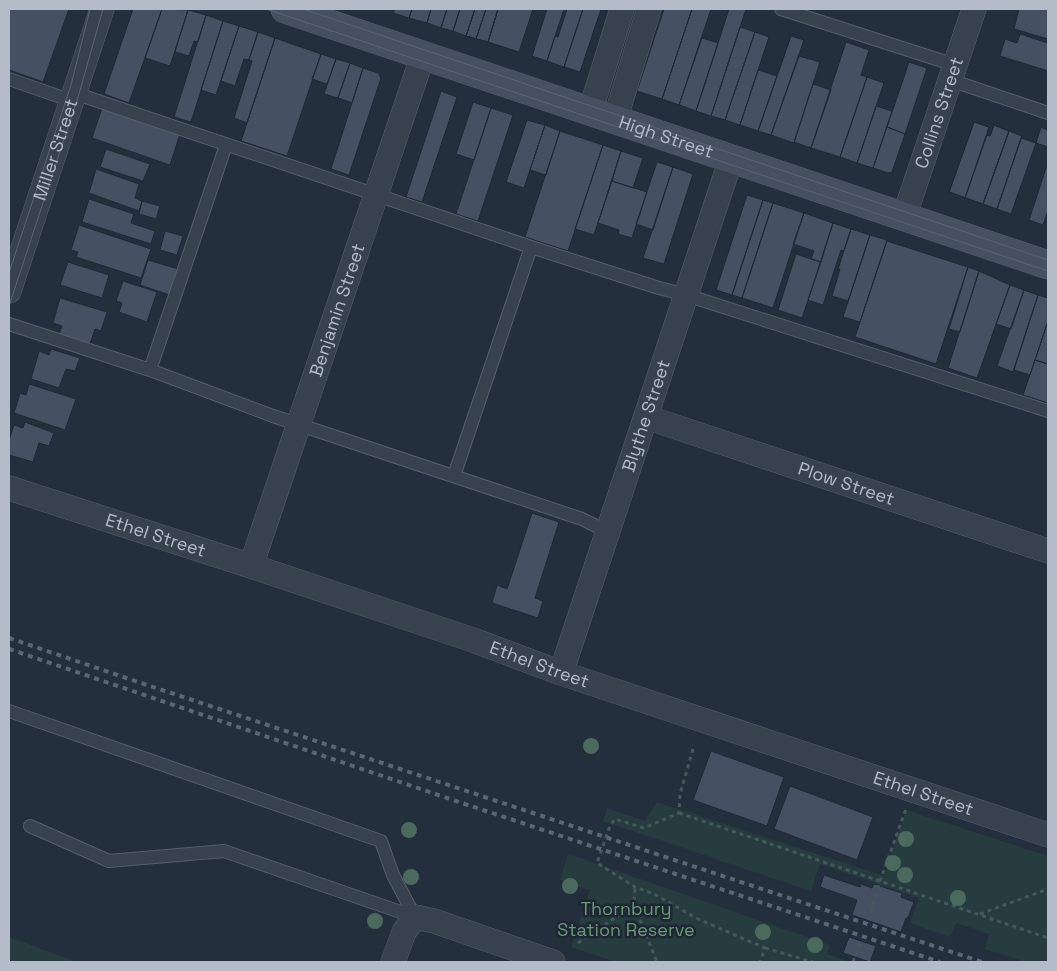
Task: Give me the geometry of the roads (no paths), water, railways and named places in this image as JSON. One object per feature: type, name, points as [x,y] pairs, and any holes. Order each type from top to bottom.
[{"type":"main road","name":"High Street","points":[[285,9],[1048,265]]},
{"type":"street","name":"Miller Street","points":[[9,291],[16,250],[73,97],[102,9]]},
{"type":"street","points":[[602,116],[622,9]]},
{"type":"street","points":[[602,116],[649,9]]},
{"type":"street","name":"Collins Street","points":[[904,217],[974,9]]},
{"type":"street","name":"Benjamin Street","points":[[251,566],[423,55]]},
{"type":"street","name":"Blythe Street","points":[[561,673],[731,159]]},
{"type":"street","name":"Plow Street","points":[[646,417],[1048,550]]},
{"type":"street","name":"Ethel Street","points":[[15,488],[473,640],[561,673],[1048,835]]},
{"type":"street","points":[[393,962],[404,932],[415,917],[434,921],[553,962]]},
{"type":"lane","points":[[781,9],[952,72],[1048,114]]},
{"type":"lane","points":[[9,79],[226,144],[531,247],[1048,410]]},
{"type":"lane","points":[[150,370],[226,144]]},
{"type":"lane","points":[[454,476],[531,247]]},
{"type":"lane","points":[[9,324],[150,370],[273,416],[582,519],[608,532]]},
{"type":"lane","points":[[9,712],[381,841],[392,875],[415,917]]},
{"type":"lane","points":[[30,826],[109,861],[224,851],[415,917]]},
{"type":"tram line","points":[[9,273],[71,85],[90,9]]},
{"type":"tram line","points":[[9,306],[79,94],[103,9]]},
{"type":"tram line","points":[[266,9],[1048,271]]},
{"type":"tram line","points":[[303,9],[1048,260]]},
{"type":"railway","points":[[9,638],[982,962]]},
{"type":"railway","points":[[9,649],[450,799],[940,962]]},
{"type":"park label","name":"Thornbury Station Reserve","points":[[626,920]]}]
